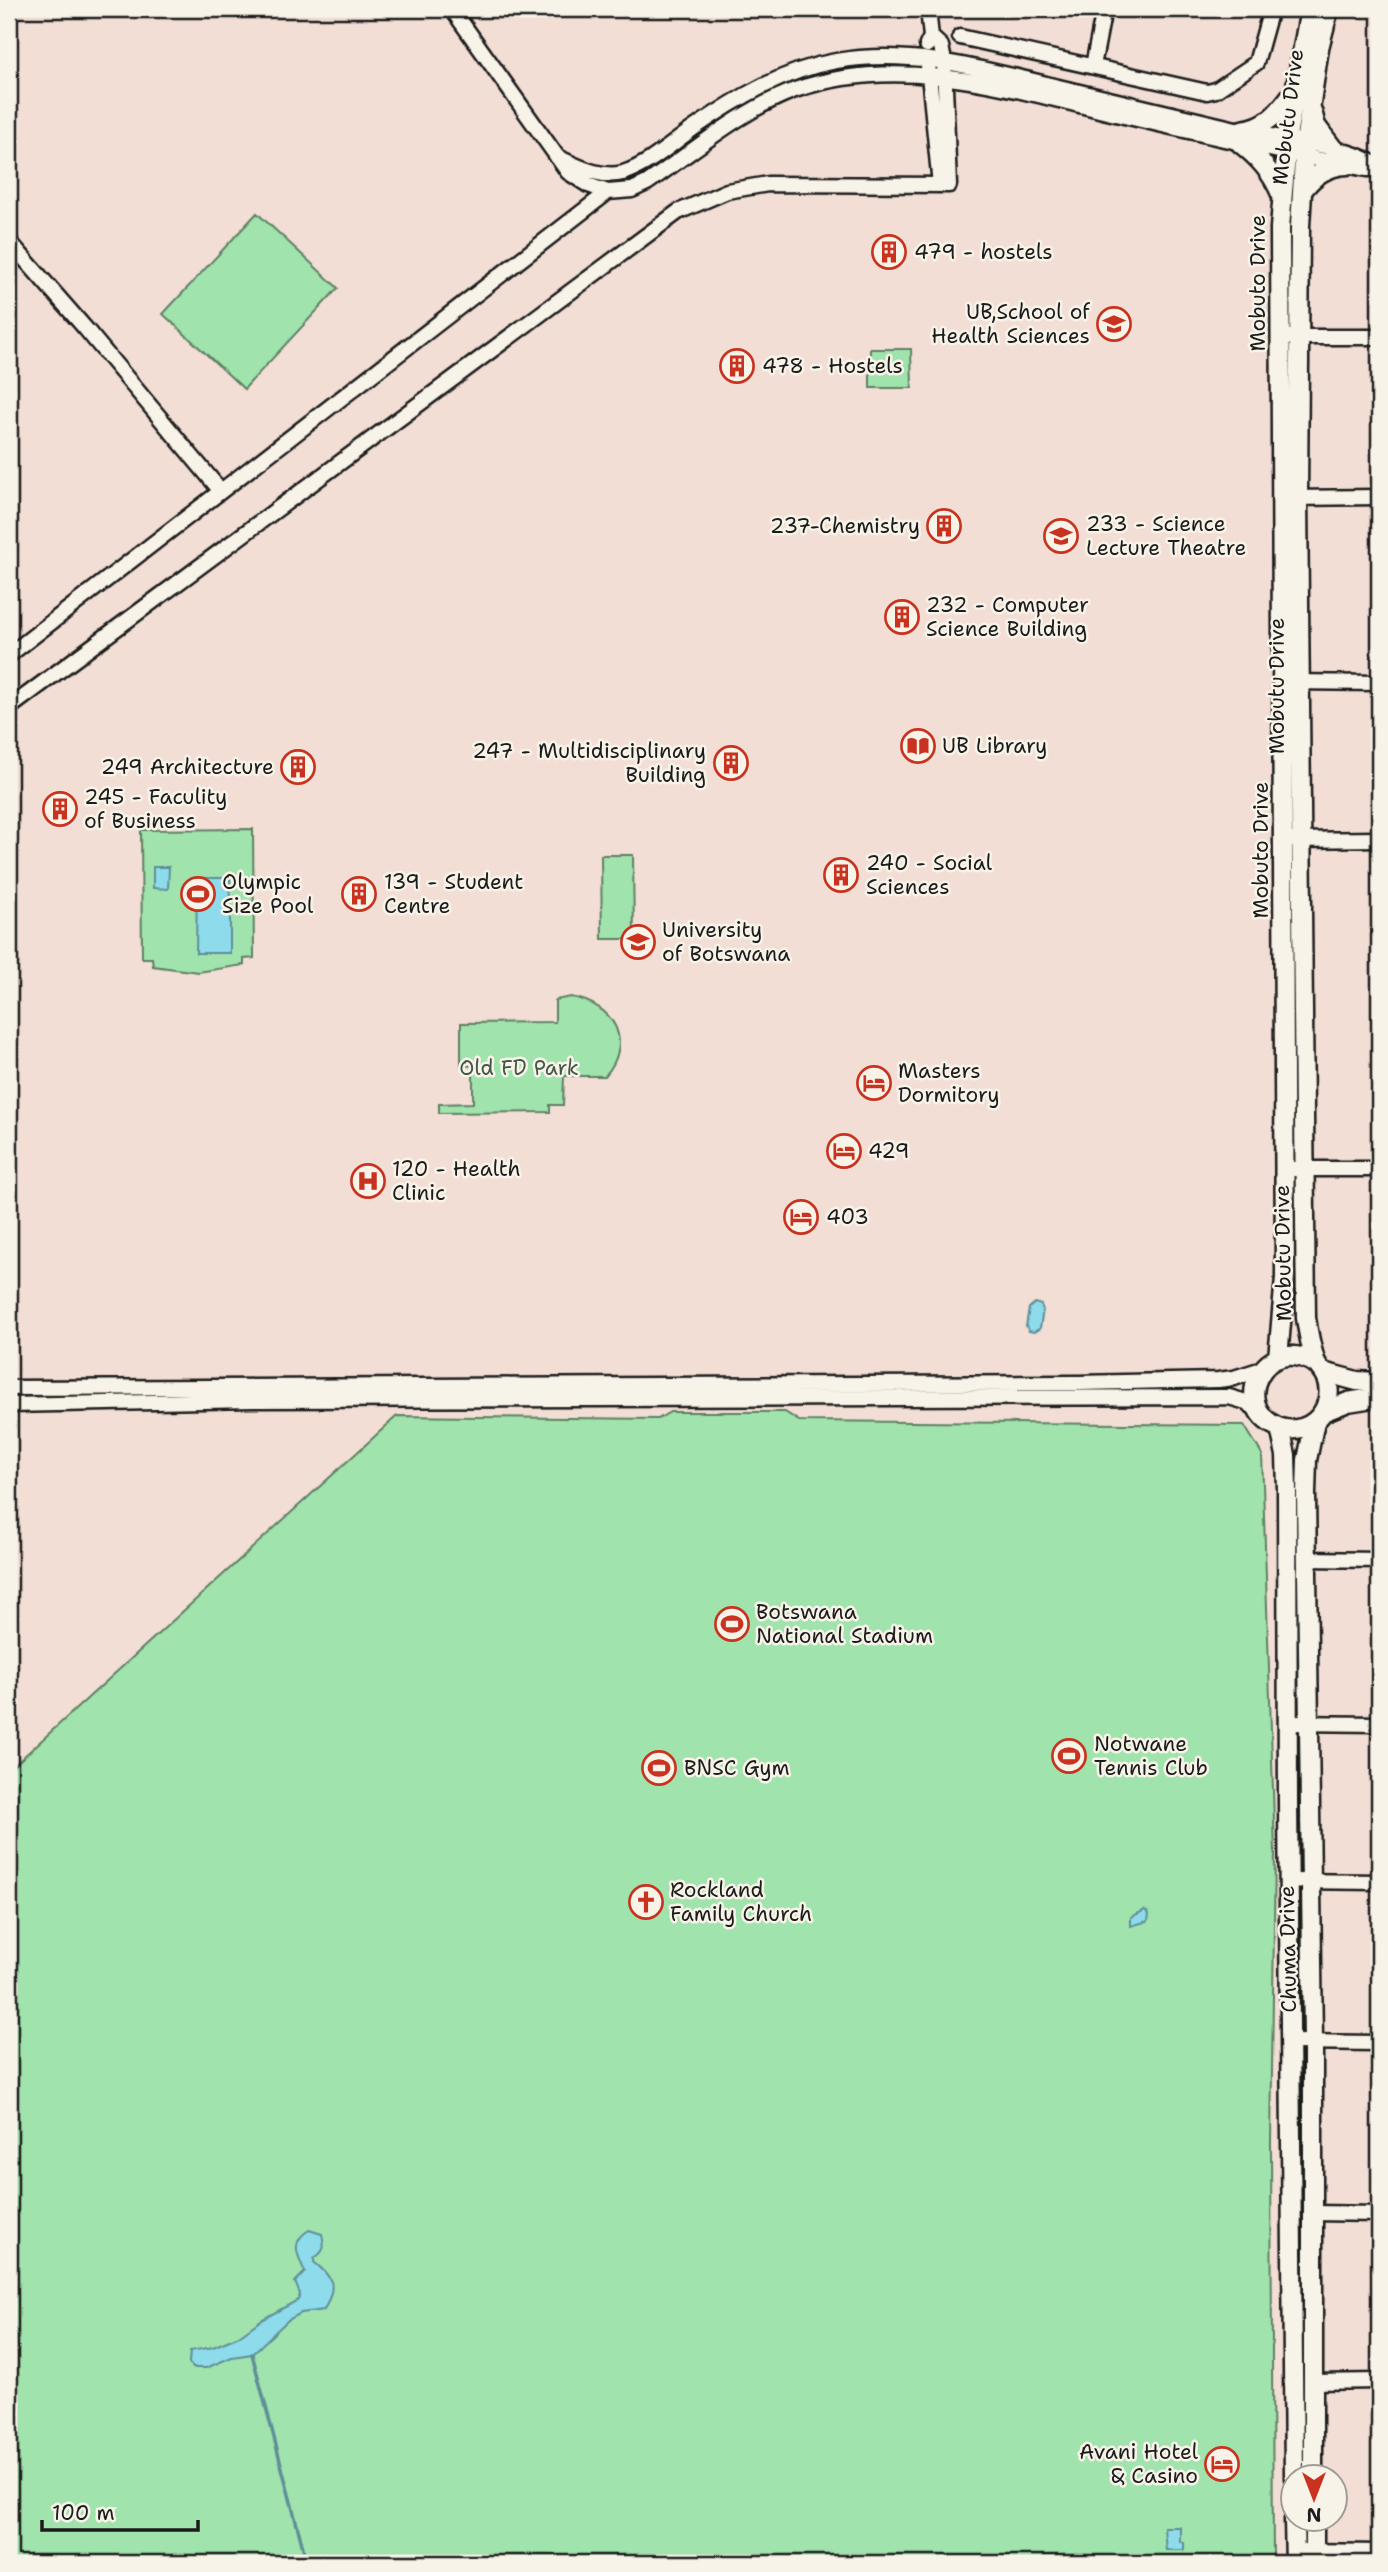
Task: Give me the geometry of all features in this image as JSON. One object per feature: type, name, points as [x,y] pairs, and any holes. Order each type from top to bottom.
[{"type":"main road","name":"Mobuto Drive","points":[[1290,337],[1282,198],[1285,147],[1310,9]]},
{"type":"main road","name":"Mobutu Drive","points":[[1320,1368],[1306,1318],[1304,1170],[1292,840],[1290,337],[1304,150],[1319,48],[1329,9]]},
{"type":"main road","points":[[1282,198],[1267,168],[1241,136],[1271,119],[1294,91]]},
{"type":"main road","points":[[1311,100],[1316,126],[1334,150]]},
{"type":"main road","points":[[1302,191],[1322,172],[1333,166],[1347,165]]},
{"type":"main road","name":"Mobuto Drive","points":[[1278,1358],[1284,1303],[1292,840]]},
{"type":"main road","points":[[1379,1382],[1357,1381],[1320,1368],[1298,1356],[1278,1358],[1262,1369],[1254,1389],[1258,1410],[1268,1421],[1280,1428],[1292,1429],[1304,1427],[1348,1402],[1379,1397]]},
{"type":"main road","points":[[1319,1417],[1329,1392],[1320,1368]]},
{"type":"main road","name":"Chuma Drive","points":[[1313,2464],[1313,2042],[1307,1460],[1319,1417]]},
{"type":"main road","name":"Chuma Drive","points":[[1280,1428],[1286,1455],[1287,1490],[1294,2464]]},
{"type":"main road","points":[[1294,2534],[1295,2557]]},
{"type":"main road","points":[[1314,2534],[1314,2557]]},
{"type":"street","points":[[452,9],[568,172],[588,185],[608,192],[632,190],[647,183],[747,114],[795,90],[845,78],[929,74],[944,68]]},
{"type":"street","points":[[928,9],[931,37],[926,47],[945,185]]},
{"type":"street","points":[[1094,66],[1104,9]]},
{"type":"street","points":[[960,37],[1207,92],[1216,90],[1256,63],[1271,9]]},
{"type":"street","points":[[931,37],[941,46],[944,68],[945,185]]},
{"type":"street","points":[[556,156],[589,171],[622,173],[649,160],[729,103],[784,76],[836,61],[892,56],[928,59],[944,68],[1285,147],[1334,150],[1369,161],[1379,168]]},
{"type":"street","points":[[1304,150],[1347,165],[1379,168]]},
{"type":"street","points":[[9,708],[678,212],[727,191],[768,184],[945,185]]},
{"type":"street","points":[[9,654],[608,192]]},
{"type":"street","points":[[9,242],[85,328],[220,490]]},
{"type":"street","points":[[1290,337],[1379,337]]},
{"type":"street","points":[[1290,498],[1379,497]]},
{"type":"street","points":[[1291,682],[1379,683]]},
{"type":"street","points":[[1292,840],[1379,839]]},
{"type":"street","points":[[1285,1170],[1379,1169]]},
{"type":"street","points":[[9,1405],[61,1405],[254,1393],[1218,1380],[1262,1369]]},
{"type":"street","points":[[9,1388],[254,1393],[1229,1397],[1246,1402],[1258,1410]]},
{"type":"street","points":[[61,1388],[61,1405]]},
{"type":"street","points":[[1307,1559],[1379,1560]]},
{"type":"street","points":[[1289,1723],[1379,1724]]},
{"type":"street","points":[[1290,1881],[1379,1882]]},
{"type":"street","points":[[1291,2042],[1379,2043]]},
{"type":"street","points":[[1313,2213],[1379,2214]]},
{"type":"street","points":[[1313,2382],[1379,2381]]},
{"type":"street","points":[[1295,2557],[1379,2552]]},
{"type":"green space","points":[[257,213],[338,288],[244,389],[163,314]]},
{"type":"green space","points":[[870,349],[911,349],[912,388],[870,388]]},
{"type":"green space","name":"Olympic Size Pool","points":[[253,829],[254,958],[244,959],[244,965],[198,972],[153,966],[152,958],[142,958],[141,830]]},
{"type":"green space","points":[[601,855],[633,855],[634,939],[602,939]]},
{"type":"green space","name":"Old FD Park","points":[[571,997],[598,1007],[615,1026],[618,1050],[614,1063],[605,1076],[564,1076],[563,1105],[550,1105],[550,1112],[439,1113],[439,1104],[473,1103],[473,1066],[461,1065],[461,1023],[555,1022],[555,1000]]},
{"type":"green space","points":[[670,1412],[785,1412],[799,1421],[1244,1425],[1262,1454],[1275,1852],[1271,2143],[1273,2563],[9,2563],[9,1770],[397,1416],[658,1419]]},
{"type":"water","points":[[153,867],[169,867],[168,889],[153,888]]},
{"type":"water","points":[[197,878],[230,878],[230,953],[196,953]]},
{"type":"water","points":[[1035,1303],[1041,1305],[1043,1310],[1040,1328],[1034,1332],[1029,1331],[1026,1326],[1029,1308]]},
{"type":"water","points":[[1145,1910],[1149,1914],[1148,1921],[1131,1926],[1131,1917]]},
{"type":"water","points":[[309,2230],[322,2234],[324,2242],[314,2262],[326,2273],[331,2283],[331,2294],[324,2310],[301,2313],[288,2320],[252,2354],[232,2357],[206,2368],[193,2368],[189,2363],[190,2351],[213,2347],[239,2336],[261,2320],[298,2300],[300,2294],[295,2282],[305,2272],[297,2244]]},
{"type":"water","points":[[1164,2527],[1180,2527],[1180,2542],[1184,2542],[1184,2550],[1166,2550]]},
{"type":"waterway","points":[[252,2354],[307,2563]]},
{"type":"place","name":"479 - hostels","points":[[889,252]]},
{"type":"place","name":"UB,School of Health Sciences","points":[[1114,324]]},
{"type":"place","name":"478 - Hostels","points":[[737,366]]},
{"type":"place","name":"237-Chemistry","points":[[944,526]]},
{"type":"place","name":"233 - Science Lecture Theatre","points":[[1061,536]]},
{"type":"place","name":"232 - Computer Science Building","points":[[902,617]]},
{"type":"place","name":"UB Library","points":[[918,746]]},
{"type":"place","name":"247 - Multidisciplinary Building","points":[[731,763]]},
{"type":"place","name":"249 Architecture","points":[[298,767]]},
{"type":"place","name":"245 - Faculity of Business","points":[[60,809]]},
{"type":"place","name":"240 - Social Sciences","points":[[841,875]]},
{"type":"place","name":"Olympic Size Pool","points":[[198,894]]},
{"type":"place","name":"139 - Student Centre","points":[[359,894]]},
{"type":"place","name":"University of Botswana","points":[[638,942]]},
{"type":"place","name":"Masters Dormitory","points":[[874,1083]]},
{"type":"place","name":"429","points":[[844,1151]]},
{"type":"place","name":"120 - Health Clinic","points":[[368,1181]]},
{"type":"place","name":"403","points":[[801,1217]]},
{"type":"place","name":"Botswana National Stadium","points":[[732,1624]]},
{"type":"place","name":"Notwane Tennis Club","points":[[1069,1756]]},
{"type":"place","name":"BNSC Gym","points":[[659,1768]]},
{"type":"place","name":"Rockland Family Church","points":[[646,1902]]},
{"type":"place","name":"Avani Hotel & Casino","points":[[1222,2464]]}]
